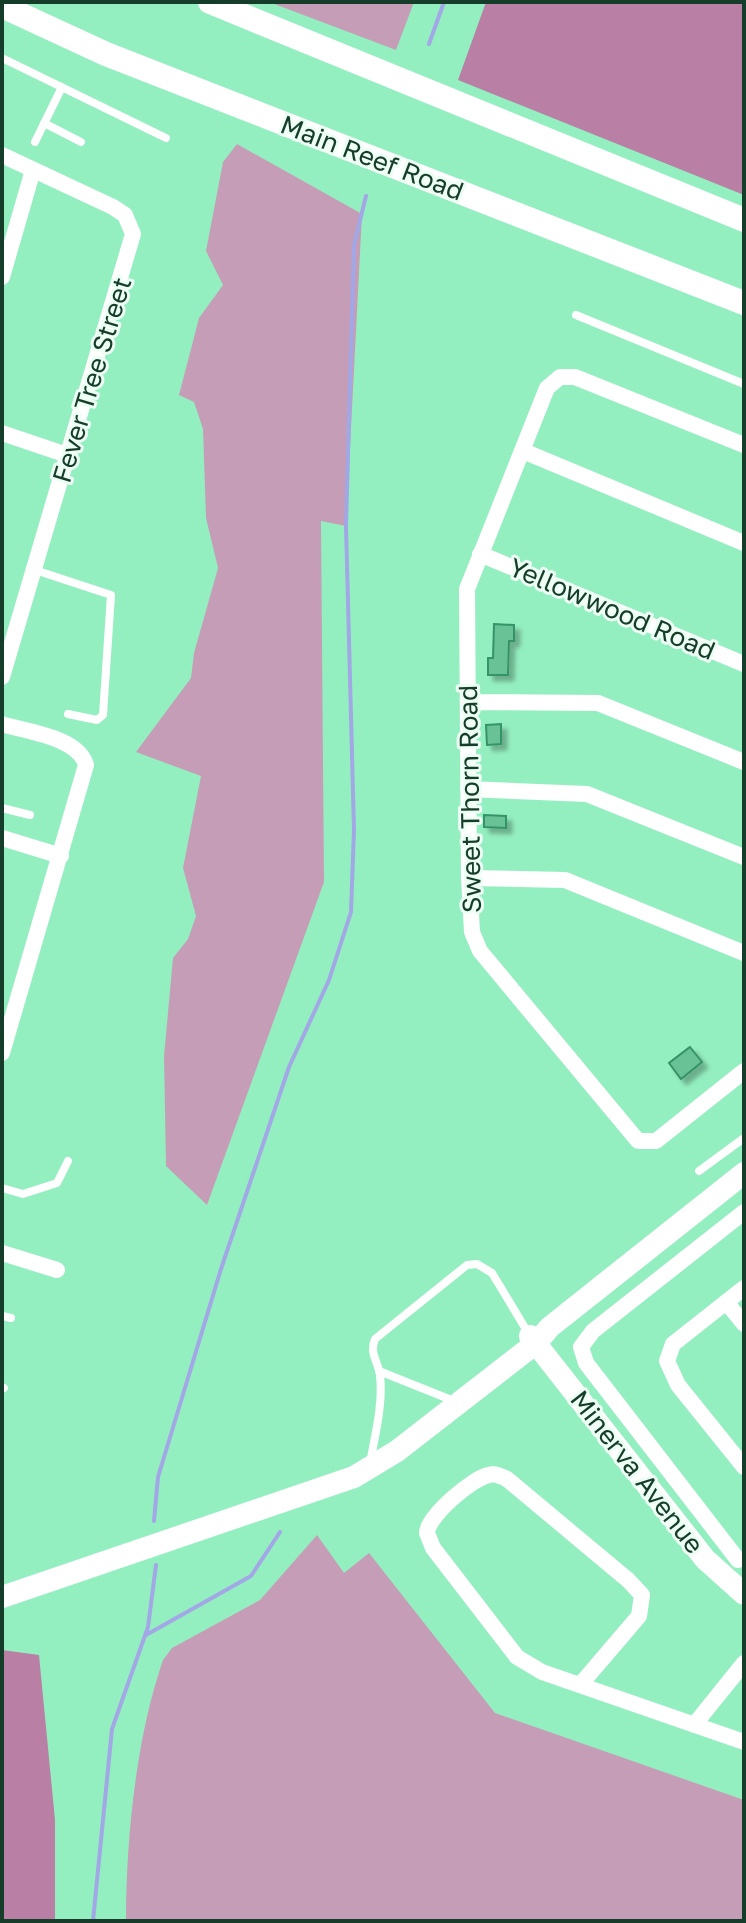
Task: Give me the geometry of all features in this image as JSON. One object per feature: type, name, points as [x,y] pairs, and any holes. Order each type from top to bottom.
[{"type":"main road","points":[[210,2],[744,220]]},
{"type":"main road","name":"Main Reef Road","points":[[2,6],[106,54],[744,303]]},
{"type":"street","name":"Fever Tree Street","points":[[2,155],[113,207],[125,215],[133,234],[70,456],[2,677]]},
{"type":"street","points":[[2,277],[33,170]]},
{"type":"street","name":"Sweet Thorn Road","points":[[744,445],[599,385],[570,376],[551,382],[467,589],[469,878],[472,932],[480,951],[632,1138],[644,1143],[656,1141],[744,1071]]},
{"type":"street","points":[[2,433],[70,456]]},
{"type":"street","points":[[523,451],[744,543]]},
{"type":"street","name":"Yellowwood Road","points":[[480,554],[744,664]]},
{"type":"street","points":[[468,702],[598,703],[744,762]]},
{"type":"street","points":[[2,724],[68,745],[84,760],[84,777],[2,1053]]},
{"type":"street","points":[[468,789],[587,794],[744,857]]},
{"type":"street","points":[[2,838],[61,856]]},
{"type":"street","points":[[469,878],[565,880],[744,953]]},
{"type":"street","points":[[2,1597],[210,1523],[300,1497],[379,1464],[744,1173]]},
{"type":"street","points":[[738,1560],[586,1363],[581,1347],[593,1331],[744,1212]]},
{"type":"street","points":[[2,1253],[57,1270]]},
{"type":"street","points":[[744,1288],[673,1344],[667,1356],[667,1367],[744,1467]]},
{"type":"street","points":[[726,1302],[744,1324]]},
{"type":"street","points":[[235,1516],[251,1505],[371,1458],[539,1335]]},
{"type":"street","name":"Minerva Avenue","points":[[539,1335],[705,1559],[744,1594]]},
{"type":"street","points":[[580,1685],[639,1616],[642,1595],[507,1479],[494,1474],[479,1478],[433,1516],[427,1528],[428,1539],[524,1663],[580,1685],[744,1742]]},
{"type":"street","points":[[694,1725],[744,1663]]},
{"type":"lane","points":[[2,58],[166,138]]},
{"type":"lane","points":[[35,142],[62,87]]},
{"type":"lane","points":[[44,123],[81,142]]},
{"type":"lane","points":[[576,315],[744,384]]},
{"type":"lane","points":[[35,570],[107,592],[112,600],[103,715],[97,720],[68,714]]},
{"type":"lane","points":[[2,808],[30,815]]},
{"type":"lane","points":[[699,1171],[744,1138]]},
{"type":"lane","points":[[2,1188],[23,1194],[57,1183],[68,1161]]},
{"type":"lane","points":[[371,1458],[379,1414],[379,1371],[372,1354],[375,1339],[467,1265],[486,1267],[539,1335]]},
{"type":"lane","points":[[379,1371],[449,1399]]},
{"type":"shaded area","points":[[269,2],[414,2],[396,50]]},
{"type":"shaded area","points":[[486,2],[744,2],[744,195],[458,80]]},
{"type":"shaded area","points":[[237,144],[362,214],[346,526],[321,521],[324,882],[207,1205],[166,1166],[164,1056],[173,958],[188,939],[196,916],[183,868],[201,776],[136,752],[191,678],[194,653],[218,568],[206,518],[203,429],[194,402],[179,395],[199,318],[223,285],[206,251],[223,162]]},
{"type":"shaded area","points":[[317,1535],[344,1573],[369,1553],[495,1713],[744,1800],[744,1921],[126,1921],[134,1789],[146,1722],[163,1660],[172,1648],[260,1600]]},
{"type":"shaded area","points":[[2,1650],[39,1655],[55,1820],[55,1921],[2,1921]]},
{"type":"building","points":[[494,624],[514,625],[514,641],[509,641],[508,675],[488,675],[488,658],[493,658]]},
{"type":"building","points":[[501,724],[501,744],[487,745],[486,725]]},
{"type":"building","points":[[484,815],[506,816],[506,828],[484,827]]},
{"type":"building","points":[[690,1047],[702,1062],[681,1079],[669,1063]]},
{"type":"waterway","points":[[429,44],[444,2]]},
{"type":"waterway","points":[[154,1521],[158,1477],[221,1269],[289,1067],[329,980],[351,912],[354,830],[346,526],[354,245],[366,196]]},
{"type":"waterway","points":[[146,1635],[251,1576],[280,1532]]},
{"type":"waterway","points":[[93,1921],[112,1729],[148,1627],[156,1565]]}]
